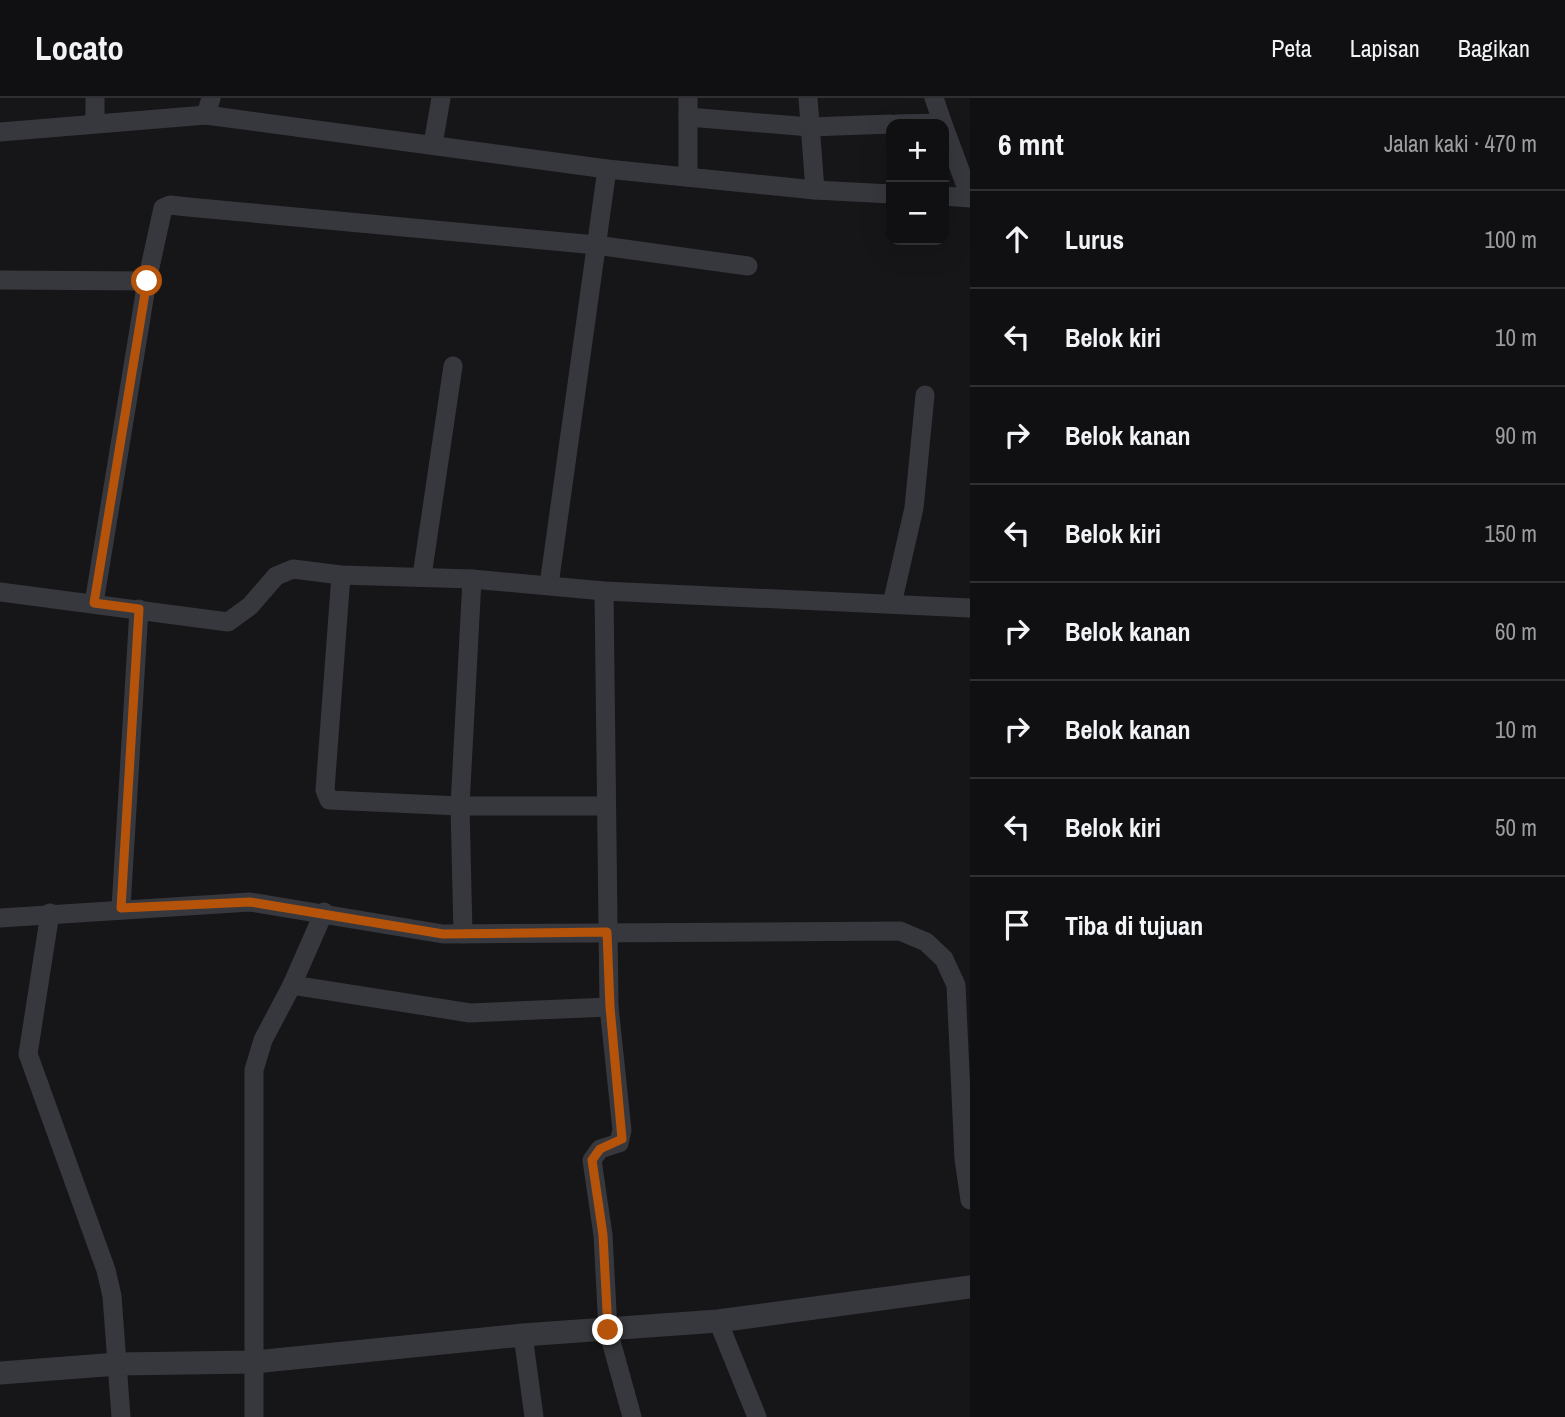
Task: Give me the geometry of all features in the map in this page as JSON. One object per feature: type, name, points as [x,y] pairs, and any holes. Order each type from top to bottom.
[{"type":"street","points":[[95,98],[95,123]]},
{"type":"street","points":[[433,145],[441,98]]},
{"type":"street","points":[[808,98],[815,190]]},
{"type":"street","points":[[934,98],[941,119]]},
{"type":"street","points":[[0,132],[95,123],[209,106],[433,145],[607,169],[815,190],[886,194]]},
{"type":"street","points":[[688,177],[688,108],[810,127],[886,124]]},
{"type":"street","points":[[949,141],[970,197],[949,196]]},
{"type":"street","points":[[549,585],[607,169]]},
{"type":"street","points":[[94,603],[159,214],[170,205],[596,245],[748,266]]},
{"type":"street","points":[[0,280],[147,281]]},
{"type":"street","points":[[422,576],[453,366]]},
{"type":"street","points":[[892,604],[914,508],[925,395]]},
{"type":"street","points":[[0,592],[228,622],[250,606],[276,576],[293,569],[341,575],[472,579],[604,591],[970,608]]},
{"type":"street","points":[[341,575],[326,796],[335,802],[460,806],[605,806]]},
{"type":"street","points":[[463,934],[460,806],[472,579]]},
{"type":"street","points":[[604,591],[607,932],[610,1007],[622,1139],[600,1149],[592,1160],[603,1235],[608,1330],[632,1417]]},
{"type":"street","points":[[121,908],[139,609]]},
{"type":"street","points":[[0,918],[121,908],[250,902],[324,912],[443,934],[878,929],[900,931],[926,942],[944,959],[957,985],[964,1158],[970,1200]]},
{"type":"street","points":[[254,1417],[254,1070],[263,1040],[292,985],[324,912]]},
{"type":"street","points":[[50,913],[28,1054],[106,1270],[112,1296],[121,1417]]},
{"type":"street","points":[[292,985],[470,1013],[610,1007]]},
{"type":"street","points":[[0,1373],[118,1364],[254,1362],[523,1335],[718,1321],[970,1287]]},
{"type":"street","points":[[718,1321],[757,1417]]},
{"type":"street","points":[[523,1335],[534,1417]]},
{"type":"route","points":[[147,281],[94,603],[139,609],[121,908],[250,902],[310,909],[443,934],[607,932],[610,1007],[622,1139],[619,1143],[600,1149],[592,1160],[603,1235],[608,1330]]}]
